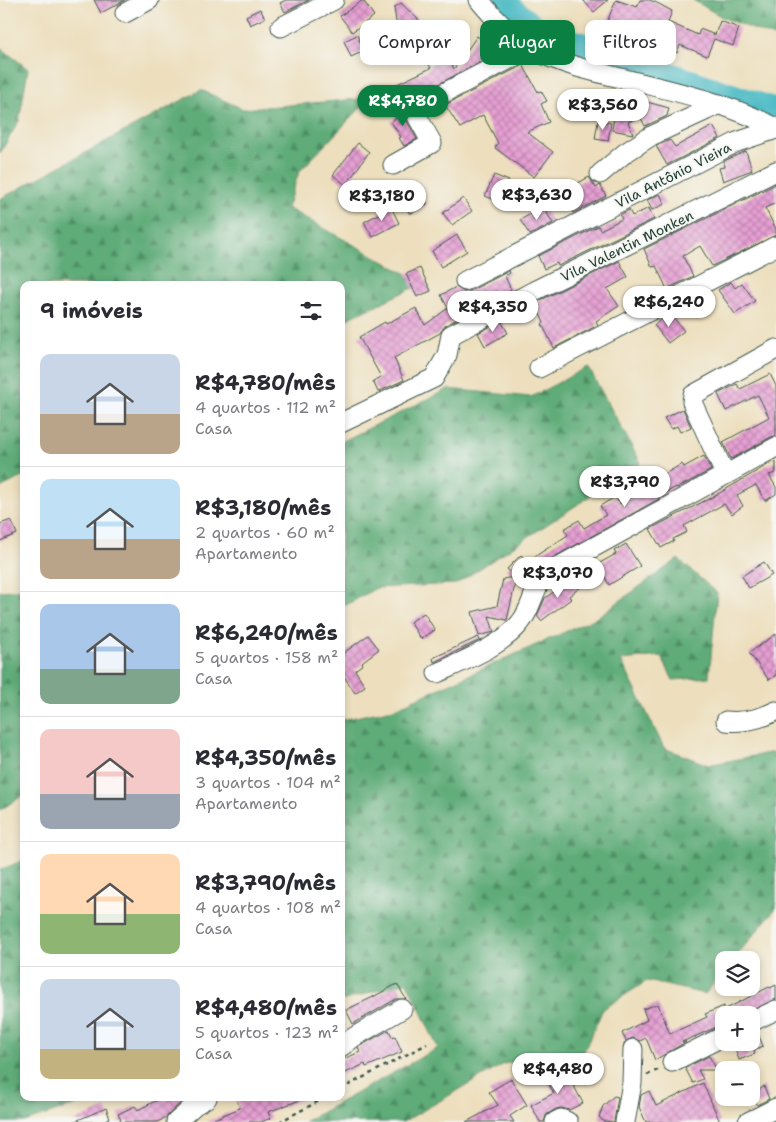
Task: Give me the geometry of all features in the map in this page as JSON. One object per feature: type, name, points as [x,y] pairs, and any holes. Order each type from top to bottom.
[{"type":"street","points":[[125,13],[149,0]]},
{"type":"street","points":[[281,27],[334,0]]},
{"type":"street","points":[[478,0],[495,20]]},
{"type":"street","points":[[393,165],[432,143],[413,109],[498,65]]},
{"type":"street","points":[[572,65],[720,104],[751,115],[776,129]]},
{"type":"street","points":[[600,174],[625,153],[651,136],[720,104]]},
{"type":"street","name":"Vila Antônio Vieira","points":[[465,281],[737,142],[776,129]]},
{"type":"street","name":"Vila Valentin Monken","points":[[345,421],[434,378],[447,356],[450,336],[534,291],[776,171]]},
{"type":"street","points":[[539,368],[776,246]]},
{"type":"street","points":[[725,474],[692,402],[693,395],[776,348]]},
{"type":"street","points":[[437,673],[470,658],[502,639],[514,629],[521,622],[538,583],[545,574],[776,447]]},
{"type":"street","points":[[726,722],[747,722],[762,718],[776,711]]},
{"type":"street","points":[[345,1045],[354,1037],[402,1009]]},
{"type":"street","points":[[760,1018],[776,1010]]},
{"type":"street","points":[[672,1062],[715,1040]]},
{"type":"street","points":[[626,1122],[632,1083],[633,1049]]},
{"type":"street","points":[[176,1122],[202,1101]]},
{"type":"street","points":[[748,1122],[776,1108]]},
{"type":"street","points":[[555,1122],[561,1119],[568,1122]]},
{"type":"path","points":[[345,1087],[427,1044]]},
{"type":"path","points":[[632,1083],[672,1062]]},
{"type":"path","points":[[279,1122],[319,1101]]},
{"type":"green space","points":[[693,0],[776,0],[776,38],[722,17]]},
{"type":"green space","points":[[0,47],[28,69],[19,121],[0,153]]},
{"type":"green space","points":[[201,90],[243,109],[370,98],[299,172],[287,208],[423,283],[345,320],[345,281],[20,281],[20,478],[0,488],[0,199]]},
{"type":"green space","points":[[588,367],[641,463],[456,584],[376,588],[345,606],[345,440],[448,389],[531,397]]},
{"type":"green space","points":[[678,559],[717,593],[709,677],[673,680],[661,656],[621,660],[664,748],[708,765],[774,752],[776,756],[776,908],[740,951],[715,951],[715,982],[705,994],[647,981],[603,1009],[573,1076],[555,1054],[504,1064],[403,1122],[304,1122],[438,1048],[407,982],[345,1000],[345,719],[393,709],[596,618]]},
{"type":"green space","points":[[20,589],[20,798],[0,810],[0,591]]},
{"type":"green space","points":[[20,862],[20,1101],[88,1101],[24,1122],[0,1122],[0,870]]},
{"type":"building","points":[[94,0],[125,0],[101,13]]},
{"type":"building","points":[[286,0],[309,0],[285,12],[280,3]]},
{"type":"building","points":[[363,0],[374,16],[368,20],[360,20],[360,26],[352,32],[340,16]]},
{"type":"building","points":[[583,0],[608,0],[594,12]]},
{"type":"building","points":[[616,0],[637,7],[640,0],[650,0],[672,11],[669,20],[608,20]]},
{"type":"building","points":[[401,3],[419,20],[396,20],[394,8]]},
{"type":"building","points":[[260,9],[265,18],[250,25],[246,16]]},
{"type":"building","points":[[720,21],[739,28],[733,46],[714,39],[707,56],[680,45],[677,53],[676,25],[698,35],[700,29],[715,35]]},
{"type":"building","points":[[357,35],[360,42],[360,53],[351,57],[344,41]]},
{"type":"building","points":[[477,36],[480,38],[480,62],[405,102],[397,84],[431,68],[429,65],[452,65],[454,69],[457,65],[470,65],[470,46]]},
{"type":"building","points":[[523,65],[538,92],[541,91],[547,101],[541,104],[549,122],[527,132],[553,152],[534,177],[495,148],[498,143],[483,115],[460,128],[445,105]]},
{"type":"building","points":[[617,98],[647,102],[669,108],[667,116],[645,126],[640,116],[628,122],[633,134],[612,130]]},
{"type":"building","points":[[403,104],[403,114],[417,139],[404,146],[399,138],[401,137],[391,122],[397,117],[393,111]]},
{"type":"building","points":[[598,121],[611,123],[608,141],[595,139]]},
{"type":"building","points":[[713,126],[720,138],[667,165],[656,146],[670,140],[675,147]]},
{"type":"building","points":[[358,143],[369,152],[346,185],[333,175]]},
{"type":"building","points":[[746,151],[752,170],[723,181],[719,168],[725,167],[724,161]]},
{"type":"building","points":[[494,175],[509,181],[500,202],[485,196]]},
{"type":"building","points":[[589,177],[596,188],[600,185],[606,196],[573,213],[562,192]]},
{"type":"building","points":[[776,184],[776,203],[765,208],[776,229],[776,235],[712,266],[700,246],[683,256],[693,276],[667,289],[656,266],[652,267],[644,249]]},
{"type":"building","points":[[419,190],[427,204],[410,214],[402,200]]},
{"type":"building","points":[[660,194],[665,204],[652,210],[647,200]]},
{"type":"building","points":[[463,198],[472,211],[452,225],[443,213]]},
{"type":"building","points":[[391,207],[399,223],[373,237],[364,222]]},
{"type":"building","points":[[543,207],[553,223],[530,235],[520,220]]},
{"type":"building","points":[[649,208],[654,219],[558,266],[557,263],[544,269],[538,256],[598,226],[600,230],[622,219],[620,215],[629,210],[632,216]]},
{"type":"building","points":[[457,235],[467,251],[441,267],[432,251]]},
{"type":"building","points":[[619,261],[628,277],[607,289],[619,306],[596,321],[598,325],[554,348],[542,324],[544,323],[535,303]]},
{"type":"building","points":[[420,268],[431,291],[417,297],[406,274]]},
{"type":"building","points":[[509,271],[510,273],[505,276],[511,290],[446,325],[440,333],[394,358],[404,380],[378,392],[373,381],[381,377],[359,337],[385,322],[386,324],[416,308],[425,325],[448,308],[441,295],[456,287],[464,292],[470,291]]},
{"type":"building","points":[[731,282],[735,288],[742,283],[755,301],[735,314],[718,290]]},
{"type":"building","points":[[670,313],[684,331],[668,343],[654,325]]},
{"type":"building","points":[[501,321],[508,333],[485,346],[478,333]]},
{"type":"building","points":[[770,374],[776,386],[776,436],[731,459],[723,442],[769,417],[758,395],[726,411],[718,394],[737,384],[740,389]]},
{"type":"building","points":[[683,409],[691,427],[680,432],[677,426],[671,429],[664,418]]},
{"type":"building","points":[[704,456],[711,470],[676,487],[658,497],[659,499],[536,567],[531,559],[568,535],[564,529],[579,520],[584,528],[606,515],[600,506],[615,497],[620,504],[652,484],[651,482],[682,464],[684,467]]},
{"type":"building","points":[[776,462],[776,473],[769,475],[776,487],[776,494],[765,501],[756,485],[737,495],[743,506],[732,514],[724,504],[684,526],[687,532],[661,548],[650,529],[716,495],[769,464]]},
{"type":"building","points":[[11,520],[17,534],[0,541],[0,524]]},
{"type":"building","points":[[626,544],[640,566],[609,585],[598,564],[616,554],[614,551]]},
{"type":"building","points":[[521,555],[530,563],[517,578],[507,569]]},
{"type":"building","points":[[594,560],[598,567],[582,574],[579,568]]},
{"type":"building","points":[[764,562],[772,575],[749,588],[742,576]]},
{"type":"building","points":[[514,577],[515,585],[507,620],[489,616],[494,632],[479,636],[472,612],[497,606],[503,579]]},
{"type":"building","points":[[575,577],[582,586],[569,596],[571,599],[541,621],[537,616],[545,598]]},
{"type":"building","points":[[424,613],[435,630],[421,639],[410,622]]},
{"type":"building","points":[[776,634],[776,675],[769,680],[749,653]]},
{"type":"building","points":[[368,635],[379,649],[355,670],[365,686],[355,693],[345,678],[345,652]]},
{"type":"building","points":[[478,637],[480,640],[434,662],[433,658]]},
{"type":"building","points":[[397,984],[406,999],[396,999],[353,1024],[346,1010]]},
{"type":"building","points":[[776,985],[776,999],[760,1007],[732,1006],[751,996],[760,996],[760,992]]},
{"type":"building","points":[[658,1004],[670,1034],[707,1017],[705,1014],[715,1010],[715,1028],[682,1042],[686,1042],[655,1060],[646,1038],[640,1041],[633,1038],[626,1041],[622,1033],[647,1020],[643,1009]]},
{"type":"building","points":[[389,1030],[392,1037],[395,1036],[402,1052],[366,1067],[365,1064],[345,1073],[345,1058],[360,1052],[358,1048]]},
{"type":"building","points":[[736,1051],[754,1051],[755,1054],[739,1060]]},
{"type":"building","points":[[709,1056],[715,1070],[698,1070],[703,1079],[693,1083],[685,1068]]},
{"type":"building","points":[[563,1066],[583,1103],[569,1110],[556,1109],[546,1115],[544,1122],[540,1122],[531,1105],[554,1093],[544,1076]]},
{"type":"building","points":[[511,1079],[527,1105],[510,1116],[514,1122],[466,1122],[498,1105],[489,1092]]},
{"type":"building","points":[[703,1083],[720,1122],[646,1122],[639,1107],[641,1095],[649,1091],[656,1106]]},
{"type":"building","points":[[764,1086],[769,1099],[760,1104],[760,1089]]},
{"type":"building","points":[[614,1096],[618,1097],[614,1122],[603,1121],[599,1117],[603,1106]]},
{"type":"building","points":[[155,1101],[183,1101],[158,1122],[117,1122],[121,1120],[118,1114],[135,1106],[138,1110]]},
{"type":"building","points":[[237,1101],[298,1101],[268,1112],[271,1118],[261,1122],[207,1122],[240,1108]]},
{"type":"building","points":[[106,1108],[110,1118],[101,1122],[73,1122]]},
{"type":"waterway","points":[[505,0],[508,6],[537,29],[776,110]]}]
